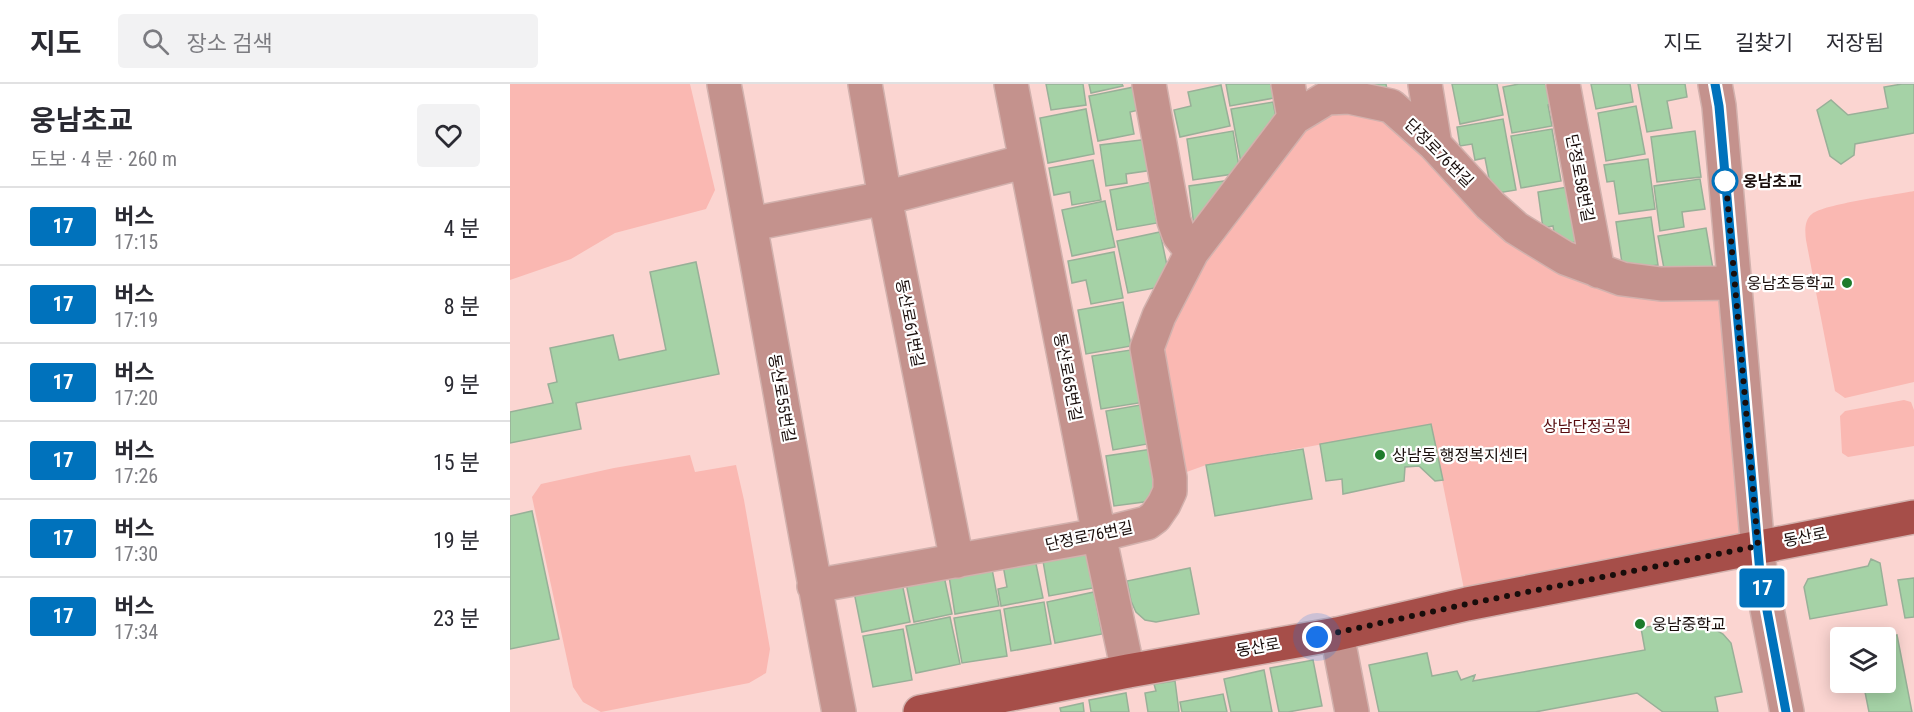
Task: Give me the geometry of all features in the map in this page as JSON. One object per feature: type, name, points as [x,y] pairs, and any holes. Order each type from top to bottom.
[{"type":"main road","name":"동산로","points":[[920,712],[1128,670],[1337,634],[1467,604],[1914,517]]},
{"type":"street","name":"동산로55번길","points":[[724,84],[751,224],[814,586],[839,712]]},
{"type":"street","name":"동산로61번길","points":[[865,84],[885,198],[957,561]]},
{"type":"street","name":"동산로65번길","points":[[1011,84],[1099,535],[1128,670]]},
{"type":"street","points":[[1149,84],[1174,221],[1179,234],[1192,252]]},
{"type":"street","points":[[1288,84],[1294,118]]},
{"type":"street","points":[[1425,84],[1435,145]]},
{"type":"street","name":"단정로58번길","points":[[1563,84],[1598,271]]},
{"type":"street","points":[[1715,84],[1719,106],[1760,573],[1786,712]]},
{"type":"street","name":"단정로76번길","points":[[814,586],[1099,535],[1147,523],[1160,512],[1170,491],[1170,478],[1147,348],[1159,316],[1192,252],[1294,118],[1327,98],[1349,97],[1391,106],[1435,145],[1491,205],[1516,228],[1565,258],[1622,279],[1661,284],[1734,283]]},
{"type":"street","points":[[751,224],[885,198],[1026,161]]},
{"type":"street","points":[[1337,634],[1352,712]]},
{"type":"green space","points":[[510,84],[690,84],[715,190],[706,209],[615,233],[571,259],[510,280]]},
{"type":"green space","name":"상남단정공원","points":[[1391,106],[1565,258],[1734,283],[1758,546],[1467,604],[1431,425],[1206,465],[1170,478],[1159,316],[1294,118]]},
{"type":"green space","points":[[1914,191],[1914,382],[1845,398],[1835,391],[1806,240],[1806,223],[1812,214],[1819,210]]},
{"type":"green space","points":[[1904,400],[1911,402],[1914,410],[1914,446],[1848,457],[1842,453],[1840,416],[1845,411]]},
{"type":"green space","points":[[690,455],[695,472],[736,465],[770,649],[766,673],[749,683],[601,712],[583,702],[573,687],[532,497],[541,484]]},
{"type":"building","points":[[1046,84],[1083,84],[1086,105],[1051,110]]},
{"type":"building","points":[[1089,84],[1122,84],[1123,86],[1091,93]]},
{"type":"building","points":[[1226,84],[1271,84],[1274,98],[1230,106]]},
{"type":"building","points":[[1362,84],[1386,84],[1387,90]]},
{"type":"building","points":[[1452,84],[1497,84],[1503,115],[1460,124]]},
{"type":"building","points":[[1519,84],[1551,84],[1555,103],[1548,105],[1552,126],[1512,133],[1503,87]]},
{"type":"building","points":[[1591,84],[1630,84],[1633,102],[1596,109]]},
{"type":"building","points":[[1638,84],[1685,84],[1687,97],[1667,101],[1672,128],[1647,132]]},
{"type":"building","points":[[1914,84],[1914,133],[1855,144],[1854,155],[1841,164],[1830,156],[1817,110],[1831,100],[1848,115],[1888,108],[1884,87]]},
{"type":"building","points":[[1221,85],[1230,126],[1180,137],[1174,110],[1191,106],[1188,92]]},
{"type":"building","points":[[1134,87],[1139,110],[1130,112],[1134,134],[1098,141],[1089,96]]},
{"type":"building","points":[[1273,102],[1278,128],[1263,131],[1265,141],[1241,163],[1231,109]]},
{"type":"building","points":[[1636,106],[1645,154],[1606,161],[1598,113]]},
{"type":"building","points":[[1086,109],[1094,154],[1048,163],[1040,118]]},
{"type":"building","points":[[1503,119],[1516,190],[1492,194],[1485,158],[1475,160],[1472,144],[1460,146],[1457,127]]},
{"type":"building","points":[[1552,129],[1561,181],[1521,188],[1511,136]]},
{"type":"building","points":[[1233,131],[1240,173],[1193,180],[1187,139]]},
{"type":"building","points":[[1695,131],[1701,177],[1657,182],[1651,137]]},
{"type":"building","points":[[1149,139],[1153,170],[1126,174],[1127,183],[1106,186],[1100,145]]},
{"type":"building","points":[[1648,159],[1655,209],[1619,214],[1614,181],[1607,182],[1604,165]]},
{"type":"building","points":[[1093,160],[1101,200],[1072,205],[1070,192],[1054,195],[1049,168]]},
{"type":"building","points":[[1238,179],[1194,226],[1189,186]]},
{"type":"building","points":[[1700,179],[1705,209],[1682,212],[1684,227],[1660,231],[1654,186]]},
{"type":"building","points":[[1157,181],[1161,199],[1153,201],[1157,223],[1117,230],[1110,190]]},
{"type":"building","points":[[1567,187],[1576,242],[1556,245],[1553,226],[1543,228],[1538,192]]},
{"type":"building","points":[[1105,201],[1115,247],[1072,256],[1062,210]]},
{"type":"building","points":[[1651,217],[1658,265],[1623,270],[1616,222]]},
{"type":"building","points":[[1706,228],[1714,275],[1665,274],[1658,236]]},
{"type":"building","points":[[1160,232],[1171,285],[1128,293],[1117,241]]},
{"type":"building","points":[[1114,252],[1123,298],[1091,304],[1086,280],[1072,283],[1068,261]]},
{"type":"building","points":[[696,262],[719,374],[576,403],[581,429],[510,443],[510,412],[553,403],[548,384],[557,382],[550,348],[613,335],[619,360],[666,350],[650,272]]},
{"type":"building","points":[[1123,302],[1131,346],[1086,354],[1078,310]]},
{"type":"building","points":[[1137,349],[1145,402],[1101,409],[1092,356]]},
{"type":"building","points":[[1146,404],[1153,443],[1113,450],[1106,411]]},
{"type":"building","name":"상남동 행정복지센터","points":[[1431,424],[1443,480],[1435,481],[1419,466],[1405,467],[1404,481],[1343,494],[1342,479],[1326,481],[1320,444]]},
{"type":"building","points":[[1152,449],[1159,500],[1114,506],[1106,456]]},
{"type":"building","points":[[1303,449],[1312,499],[1215,516],[1206,465]]},
{"type":"building","points":[[532,511],[559,639],[510,649],[510,516]]},
{"type":"building","points":[[1085,547],[1093,588],[1049,596],[1042,555]]},
{"type":"building","points":[[1035,559],[1043,598],[1001,606],[998,589],[1007,587],[1003,565]]},
{"type":"building","points":[[1871,559],[1880,563],[1887,605],[1810,619],[1804,587],[1808,579],[1868,566]]},
{"type":"building","points":[[1190,568],[1199,614],[1156,622],[1145,620],[1136,612],[1127,581]]},
{"type":"building","points":[[992,569],[999,606],[955,614],[949,576]]},
{"type":"building","points":[[944,576],[952,614],[914,622],[906,583]]},
{"type":"building","points":[[1914,578],[1914,617],[1905,618],[1898,580]]},
{"type":"building","points":[[902,583],[910,622],[862,632],[854,592]]},
{"type":"building","points":[[1094,592],[1102,634],[1055,643],[1047,602]]},
{"type":"building","points":[[1044,602],[1051,644],[1011,651],[1004,609]]},
{"type":"building","points":[[1000,610],[1007,656],[962,663],[954,618]]},
{"type":"building","points":[[950,617],[960,664],[916,673],[906,626]]},
{"type":"building","name":"웅남중학교","points":[[1685,620],[1705,624],[1723,634],[1731,643],[1742,692],[1715,697],[1718,712],[1663,712],[1637,693],[1535,712],[1379,712],[1369,665],[1427,653],[1432,676],[1457,671],[1461,680],[1475,675],[1473,681],[1645,650],[1641,628]]},
{"type":"building","points":[[903,629],[912,680],[873,687],[863,636]]},
{"type":"building","points":[[1896,635],[1912,712],[1869,712],[1865,693],[1896,693]]},
{"type":"building","points":[[1313,660],[1322,706],[1279,712],[1270,668]]},
{"type":"building","points":[[1264,670],[1272,712],[1231,712],[1224,679]]},
{"type":"building","points":[[1175,681],[1179,712],[1148,712],[1145,693],[1156,691],[1154,684]]},
{"type":"building","points":[[1126,693],[1129,712],[1091,712],[1089,700]]},
{"type":"building","points":[[1223,694],[1227,712],[1182,712],[1180,702]]},
{"type":"building","points":[[1083,703],[1084,712],[1061,712],[1060,708]]},
{"type":"bus line","name":"17","points":[[1715,84],[1719,106],[1760,573],[1786,712]]},
{"type":"place","name":"웅남초교","points":[[1725,181]]},
{"type":"place","name":"웅남초등학교","points":[[1847,283]]},
{"type":"place","name":"상남동 행정복지센터","points":[[1380,455]]},
{"type":"place","name":"웅남중학교","points":[[1640,624]]},
{"type":"route","points":[[1317,637],[1467,604],[1758,546],[1725,172],[1725,181]]}]
